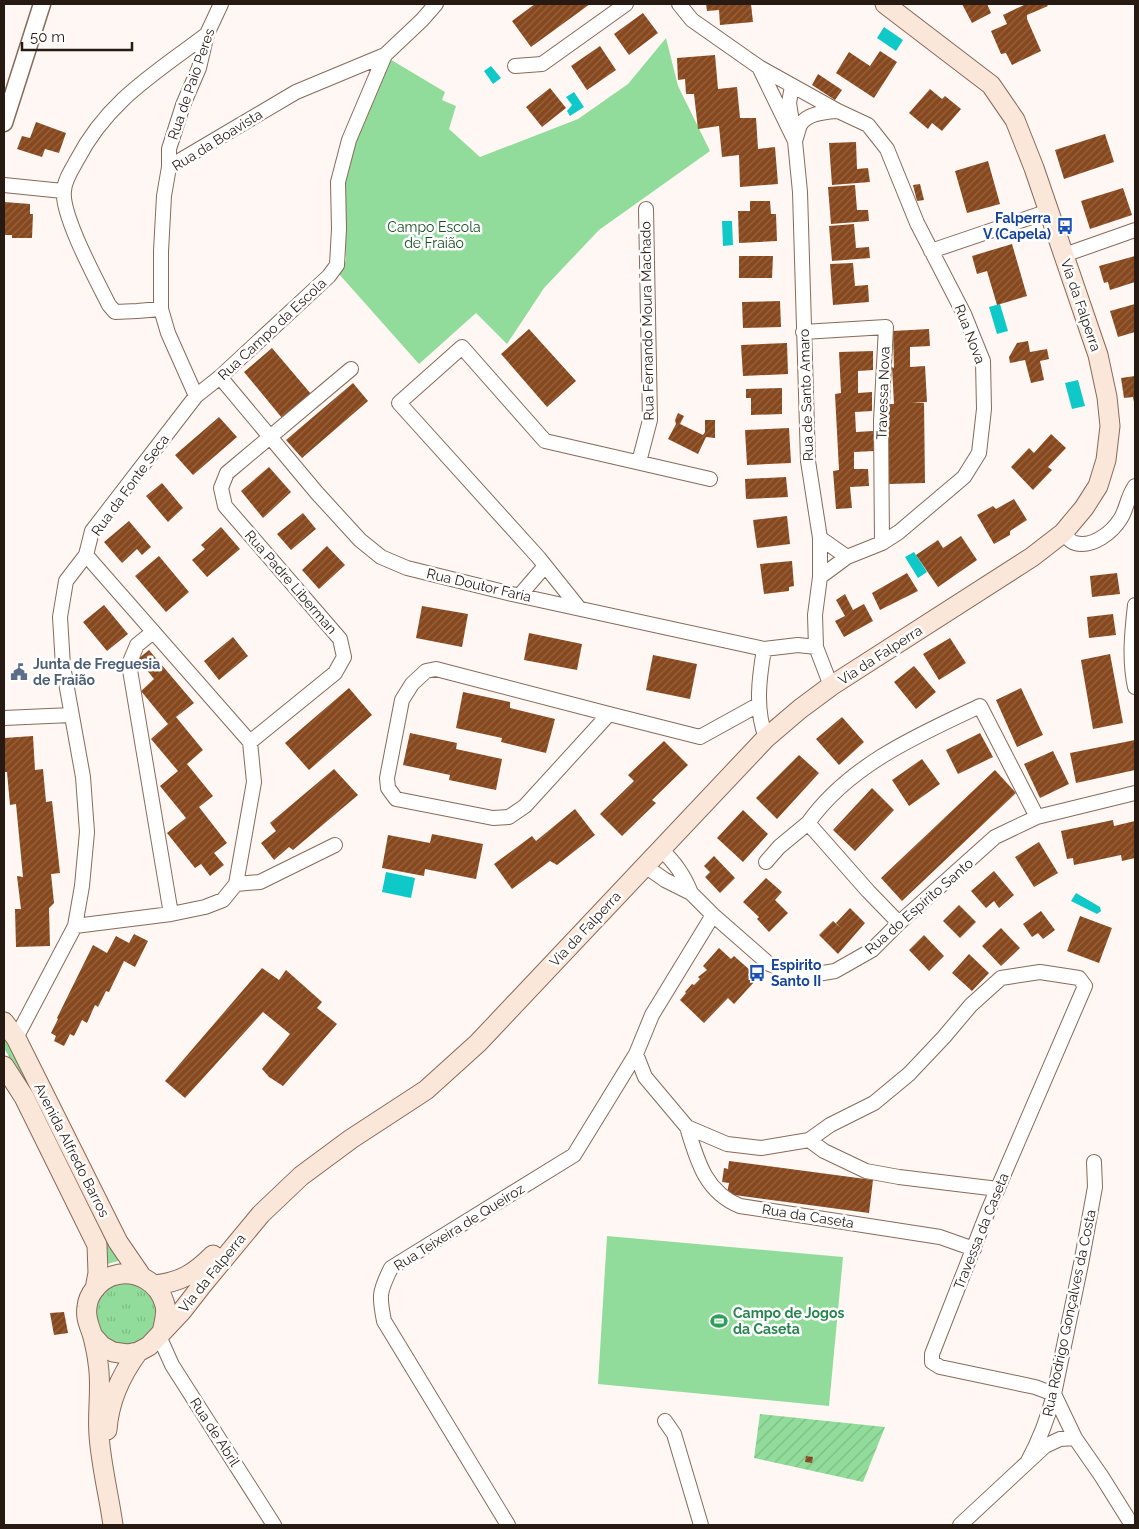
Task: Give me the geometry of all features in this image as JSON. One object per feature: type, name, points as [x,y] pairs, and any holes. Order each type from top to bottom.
[{"type":"main road","name":"Via da Falperra","points":[[104,1471],[108,1421],[114,1394],[128,1366],[138,1352],[149,1346],[182,1311],[261,1214],[301,1176],[351,1138],[432,1084],[478,1043],[766,738],[831,686],[1032,557],[1063,533],[1084,508],[1098,486],[1106,460],[1110,426],[1107,397],[1098,356],[1049,211],[1015,120],[990,85],[885,4]]},
{"type":"main road","name":"Avenida Alfredo Barros","points":[[4,1022],[16,1038],[118,1242],[148,1281]]},
{"type":"main road","name":"Avenida Alfredo Barros","points":[[4,1066],[24,1097],[97,1245],[98,1273],[94,1289]]},
{"type":"main road","name":"Via da Falperra","points":[[113,1525],[99,1436],[98,1364],[93,1336],[86,1320],[87,1306],[94,1289],[105,1280],[114,1276],[127,1274],[148,1281],[167,1284],[195,1272],[232,1233],[261,1214]]},
{"type":"main road","name":"Via da Falperra","points":[[148,1281],[160,1293],[165,1306],[166,1314],[160,1334]]},
{"type":"main road","points":[[93,1336],[102,1346],[113,1352],[127,1354],[138,1352]]},
{"type":"street","points":[[4,123],[42,4]]},
{"type":"street","name":"Rua de Paio Peres","points":[[169,167],[169,149],[183,105],[200,68],[207,34],[221,4]]},
{"type":"street","name":"Rua da Boavista","points":[[196,396],[168,334],[161,309],[161,250],[164,196],[169,167],[296,92],[385,55],[436,4]]},
{"type":"street","points":[[515,66],[542,64],[626,4]]},
{"type":"street","points":[[679,4],[692,20],[759,67],[795,141]]},
{"type":"street","points":[[161,309],[115,312],[108,305],[81,248],[65,207],[64,191],[69,176],[87,141],[106,115],[137,86],[207,34]]},
{"type":"street","name":"Rua Campo da Escola","points":[[196,396],[220,377],[329,276],[337,265],[339,229],[338,182],[349,140],[385,55]]},
{"type":"street","name":"Rua Nova","points":[[759,67],[838,111],[868,124],[887,148],[917,223],[964,314],[983,361],[984,409],[979,453],[964,477],[899,532],[882,543],[847,557],[820,577]]},
{"type":"street","name":"Rua de Santo Amaro","points":[[792,86],[790,103],[800,192],[808,461],[820,538],[820,577],[815,616],[816,648],[831,686]]},
{"type":"street","points":[[795,141],[801,124],[810,117],[820,113],[838,111]]},
{"type":"street","points":[[4,186],[64,191]]},
{"type":"street","name":"Rua Fernando Moura Machado","points":[[639,462],[650,420],[646,209]]},
{"type":"street","points":[[931,251],[1049,211]]},
{"type":"street","points":[[1064,255],[1135,230]]},
{"type":"street","name":"Travessa Nova","points":[[804,332],[886,326],[881,422],[882,543]]},
{"type":"street","points":[[579,608],[545,566],[399,402],[462,347],[545,441],[710,478]]},
{"type":"street","name":"Rua Padre Liberman","points":[[250,742],[335,673],[344,657],[340,639],[225,506],[221,488],[227,473],[351,369]]},
{"type":"street","name":"Rua Doutor Faria","points":[[220,377],[269,438],[360,540],[381,558],[407,568],[520,595],[764,649],[798,645],[816,648]]},
{"type":"street","name":"Rua da Fonte Seca","points":[[16,1038],[75,926],[82,886],[87,832],[83,777],[62,666],[60,617],[66,581],[86,555],[92,531],[196,396]]},
{"type":"street","points":[[1063,533],[1073,543],[1088,544],[1107,534],[1121,518],[1129,495],[1135,486]]},
{"type":"street","points":[[820,538],[847,557]]},
{"type":"street","points":[[75,926],[171,914],[205,908],[223,900],[236,884],[254,782],[250,742],[86,555]]},
{"type":"street","points":[[520,595],[545,566]]},
{"type":"street","points":[[1135,604],[1131,634],[1131,660],[1135,687]]},
{"type":"street","points":[[153,632],[137,645],[129,664],[171,914]]},
{"type":"street","points":[[764,649],[758,705],[761,724],[766,738]]},
{"type":"street","points":[[609,714],[525,806],[509,817],[493,818],[396,799],[388,788],[387,778],[402,700],[412,684],[426,671],[436,668],[700,737],[758,705]]},
{"type":"street","points":[[766,862],[779,847],[808,823],[820,805],[868,765],[922,733],[980,706],[1037,817]]},
{"type":"street","points":[[4,718],[71,715]]},
{"type":"street","name":"Rua do Espírito Santo","points":[[691,892],[713,915],[770,964],[791,972],[817,974],[835,970],[872,950],[899,923],[995,837],[1037,817],[1135,792]]},
{"type":"street","points":[[808,823],[899,923]]},
{"type":"street","points":[[236,884],[260,882],[335,845]]},
{"type":"street","points":[[661,849],[681,870],[691,892]]},
{"type":"street","points":[[645,866],[665,880],[691,892]]},
{"type":"street","name":"Rua Teixeira de Queiroz","points":[[508,1525],[384,1322],[380,1298],[382,1285],[390,1268],[574,1155],[636,1054],[652,1016],[713,915]]},
{"type":"street","name":"Travessa da Caseta","points":[[809,1140],[830,1125],[874,1103],[909,1074],[971,1005],[1001,978],[1040,972],[1079,978],[1085,986],[998,1189],[932,1354],[932,1362],[940,1367],[1035,1387],[1054,1394]]},
{"type":"street","points":[[636,1054],[645,1077],[687,1127],[727,1144],[761,1148],[809,1140],[824,1151],[866,1171],[998,1189]]},
{"type":"street","name":"Rua da Caseta","points":[[687,1127],[696,1157],[704,1175],[712,1187],[730,1202],[740,1206],[940,1237],[974,1249]]},
{"type":"street","name":"Rua Rodrigo Gonçalves da Costa","points":[[1028,1461],[1040,1438],[1054,1394],[1095,1187],[1094,1162]]},
{"type":"street","name":"Rua de Abril","points":[[160,1334],[172,1366],[274,1525]]},
{"type":"street","points":[[1054,1394],[1075,1438],[1132,1525]]},
{"type":"street","points":[[666,1421],[674,1434],[702,1525]]},
{"type":"street","name":"Rua Rodrigo Gonçalves da Costa","points":[[960,1525],[1045,1446],[1060,1439],[1075,1438]]},
{"type":"green space","name":"Campo Escola de Fraião","points":[[666,38],[678,86],[710,151],[599,230],[544,288],[507,344],[476,313],[419,364],[339,274],[346,260],[341,183],[348,151],[388,58],[445,92],[442,100],[456,106],[449,129],[480,157],[578,119],[628,84]]},
{"type":"green space","points":[[4,1034],[121,1260],[104,1265],[33,1098],[4,1048]]},
{"type":"green space","name":"Campo de Jogos da Caseta","points":[[607,1236],[843,1257],[829,1406],[598,1384]]},
{"type":"green space","points":[[131,1281],[152,1294],[157,1316],[154,1327],[147,1336],[138,1342],[127,1345],[116,1344],[106,1339],[98,1330],[95,1303],[108,1286]]},
{"type":"green space","points":[[760,1414],[885,1427],[863,1482],[754,1458]]},
{"type":"water","points":[[884,27],[903,40],[896,51],[877,38]]},
{"type":"water","points":[[491,66],[501,78],[493,84],[484,71]]},
{"type":"water","points":[[574,92],[584,107],[570,116],[567,111],[572,105],[566,97]]},
{"type":"water","points":[[722,221],[732,221],[733,245],[723,246]]},
{"type":"water","points":[[1000,304],[1008,331],[997,334],[989,307]]},
{"type":"water","points":[[1078,380],[1085,406],[1072,409],[1065,383]]},
{"type":"water","points":[[914,552],[927,572],[918,578],[905,557]]},
{"type":"water","points":[[386,872],[415,878],[411,898],[382,892]]},
{"type":"water","points":[[1076,893],[1100,907],[1101,911],[1097,914],[1071,901]]},
{"type":"building","points":[[535,4],[590,4],[531,47],[512,21]]},
{"type":"building","points":[[706,4],[751,4],[753,22],[720,25],[719,10],[707,11]]},
{"type":"building","points":[[962,4],[987,4],[991,13],[972,23]]},
{"type":"building","points":[[1026,4],[1046,4],[1048,6],[1027,15],[1041,51],[1012,65],[1006,53],[1001,54],[991,31],[1007,24],[1003,15]]},
{"type":"building","points":[[643,13],[658,33],[629,55],[614,34]]},
{"type":"building","points":[[600,46],[616,70],[587,90],[571,66]]},
{"type":"building","points":[[880,51],[897,62],[874,98],[836,73],[849,52],[870,66]]},
{"type":"building","points":[[715,55],[718,89],[737,87],[740,118],[756,118],[758,149],[775,147],[778,184],[740,187],[739,155],[722,157],[719,126],[698,129],[694,94],[686,94],[685,79],[678,80],[677,58]]},
{"type":"building","points":[[818,74],[842,90],[835,100],[812,85]]},
{"type":"building","points":[[550,88],[566,108],[542,127],[526,107]]},
{"type":"building","points":[[930,89],[942,99],[945,96],[961,109],[942,131],[932,123],[928,129],[909,113]]},
{"type":"building","points":[[36,122],[66,133],[59,153],[45,149],[42,157],[17,149],[22,136],[30,138]]},
{"type":"building","points":[[1105,134],[1114,162],[1064,179],[1055,150]]},
{"type":"building","points":[[856,142],[857,169],[868,168],[870,182],[832,185],[829,143]]},
{"type":"building","points":[[988,161],[1000,204],[967,213],[955,171]]},
{"type":"building","points":[[920,184],[924,200],[917,201],[913,185]]},
{"type":"building","points":[[855,185],[857,210],[868,210],[869,221],[831,224],[828,187]]},
{"type":"building","points":[[1123,188],[1132,215],[1090,229],[1081,201]]},
{"type":"building","points":[[750,201],[770,201],[771,214],[776,214],[777,241],[739,243],[738,211],[750,211]]},
{"type":"building","points":[[4,202],[30,204],[30,214],[33,214],[32,238],[12,238],[12,235],[4,235]]},
{"type":"building","points":[[854,224],[856,248],[869,247],[870,258],[832,261],[829,226]]},
{"type":"building","points":[[1012,244],[1027,296],[997,305],[987,271],[977,274],[972,256]]},
{"type":"building","points":[[739,256],[773,256],[772,278],[739,278]]},
{"type":"building","points":[[1135,256],[1135,282],[1110,290],[1108,282],[1104,283],[1099,266]]},
{"type":"building","points":[[853,263],[855,286],[868,285],[869,302],[833,305],[830,264]]},
{"type":"building","points":[[780,301],[781,327],[743,328],[742,302]]},
{"type":"building","points":[[1135,304],[1135,332],[1118,337],[1110,311]]},
{"type":"building","points":[[529,329],[576,381],[547,407],[501,354]]},
{"type":"building","points":[[929,329],[930,346],[910,347],[910,367],[925,366],[927,402],[911,403],[924,403],[925,483],[889,484],[889,404],[894,404],[893,331]]},
{"type":"building","points":[[1028,341],[1030,352],[1047,349],[1049,359],[1040,361],[1044,380],[1031,383],[1025,360],[1010,363],[1009,357],[1017,343]]},
{"type":"building","points":[[787,343],[788,374],[743,376],[741,345]]},
{"type":"building","points":[[272,348],[311,394],[282,418],[244,372]]},
{"type":"building","points":[[873,351],[873,370],[858,371],[858,393],[872,392],[872,411],[855,412],[856,432],[873,431],[874,451],[854,452],[854,469],[868,469],[869,486],[850,487],[852,508],[836,509],[833,471],[839,470],[835,394],[841,393],[839,352]]},
{"type":"building","points":[[1135,376],[1134,402],[1133,397],[1124,398],[1121,378]]},
{"type":"building","points":[[353,383],[368,401],[302,458],[286,440]]},
{"type":"building","points":[[782,388],[782,414],[751,415],[751,398],[746,398],[746,389]]},
{"type":"building","points":[[678,413],[684,416],[680,424],[703,435],[705,432],[705,420],[715,420],[715,438],[706,437],[698,454],[668,439],[676,424],[675,420]]},
{"type":"building","points":[[219,417],[237,437],[193,475],[175,455]]},
{"type":"building","points":[[789,428],[791,463],[747,465],[745,430]]},
{"type":"building","points":[[1051,434],[1066,448],[1048,467],[1052,470],[1033,490],[1011,467],[1029,448],[1034,453]]},
{"type":"building","points":[[269,467],[291,492],[263,518],[241,491]]},
{"type":"building","points":[[786,477],[788,497],[746,499],[745,479]]},
{"type":"building","points":[[162,483],[183,508],[168,522],[146,496]]},
{"type":"building","points":[[1014,499],[1027,520],[1010,531],[1010,535],[994,544],[977,515],[993,506],[996,509]]},
{"type":"building","points":[[303,513],[316,529],[291,550],[277,534]]},
{"type":"building","points":[[787,516],[790,544],[757,548],[753,520]]},
{"type":"building","points":[[129,521],[151,547],[142,555],[137,549],[122,563],[104,542]]},
{"type":"building","points":[[221,527],[240,549],[207,577],[192,560],[205,549],[201,545]]},
{"type":"building","points":[[961,536],[977,560],[938,587],[916,555],[938,540],[943,548]]},
{"type":"building","points":[[327,546],[345,565],[319,589],[302,570]]},
{"type":"building","points":[[159,556],[189,592],[166,612],[135,576]]},
{"type":"building","points":[[792,561],[794,586],[789,587],[789,591],[764,594],[760,564]]},
{"type":"building","points":[[907,573],[918,591],[880,610],[872,593]]},
{"type":"building","points":[[1117,573],[1120,594],[1092,597],[1090,576]]},
{"type":"building","points":[[845,594],[853,610],[864,604],[873,621],[844,637],[835,621],[845,616],[836,600]]},
{"type":"building","points":[[104,605],[128,634],[107,651],[83,622]]},
{"type":"building","points":[[422,606],[468,614],[462,647],[416,638]]},
{"type":"building","points":[[1113,614],[1116,635],[1089,638],[1087,617]]},
{"type":"building","points":[[529,633],[582,644],[577,670],[524,660]]},
{"type":"building","points":[[233,637],[248,656],[219,680],[204,661]]},
{"type":"building","points":[[950,638],[966,663],[939,680],[923,654]]},
{"type":"building","points":[[149,650],[194,703],[176,717],[203,750],[187,764],[213,796],[199,807],[227,843],[214,853],[224,865],[210,876],[201,864],[195,868],[167,833],[186,818],[160,786],[178,771],[151,739],[168,724],[141,691],[154,679],[138,659]]},
{"type":"building","points":[[1110,654],[1123,723],[1093,729],[1081,660]]},
{"type":"building","points":[[653,655],[697,664],[690,699],[646,690]]},
{"type":"building","points":[[914,666],[936,692],[916,709],[894,682]]},
{"type":"building","points":[[349,688],[372,715],[309,770],[285,743]]},
{"type":"building","points":[[1021,688],[1043,735],[1017,747],[996,700]]},
{"type":"building","points":[[463,692],[510,702],[510,708],[555,719],[546,753],[501,742],[502,738],[456,728]]},
{"type":"building","points":[[842,717],[864,742],[839,765],[816,739]]},
{"type":"building","points":[[410,733],[457,743],[456,749],[502,759],[496,790],[449,780],[450,775],[403,765]]},
{"type":"building","points":[[980,733],[993,757],[958,774],[946,750]]},
{"type":"building","points":[[33,736],[35,770],[43,769],[46,802],[52,801],[60,873],[51,874],[54,903],[49,908],[50,946],[16,947],[15,909],[21,909],[17,876],[23,877],[16,804],[10,805],[7,772],[4,772],[4,738]]},
{"type":"building","points":[[1135,740],[1135,770],[1076,783],[1070,753]]},
{"type":"building","points":[[664,741],[688,765],[652,800],[656,803],[622,836],[600,814],[634,781],[628,775]]},
{"type":"building","points":[[1053,751],[1069,784],[1040,798],[1024,764]]},
{"type":"building","points":[[799,755],[819,773],[777,819],[756,798]]},
{"type":"building","points":[[922,759],[940,784],[909,806],[892,780]]},
{"type":"building","points":[[334,769],[358,795],[293,850],[289,847],[274,860],[261,843],[276,831],[270,823]]},
{"type":"building","points":[[995,770],[1016,793],[902,901],[881,878]]},
{"type":"building","points":[[872,788],[894,810],[855,851],[833,830]]},
{"type":"building","points":[[575,809],[595,835],[557,865],[550,861],[512,889],[494,864],[532,836],[536,841]]},
{"type":"building","points":[[743,810],[768,834],[743,862],[717,838]]},
{"type":"building","points":[[1113,820],[1114,826],[1135,821],[1135,858],[1122,861],[1121,855],[1074,865],[1073,858],[1067,859],[1061,831]]},
{"type":"building","points":[[432,834],[483,844],[476,879],[425,869],[424,876],[382,868],[388,835],[430,843]]},
{"type":"building","points":[[1039,842],[1058,873],[1034,887],[1015,857]]},
{"type":"building","points":[[714,856],[735,878],[720,893],[705,877],[710,872],[704,866]]},
{"type":"building","points":[[994,871],[1014,895],[999,908],[994,901],[986,908],[971,891]]},
{"type":"building","points":[[766,878],[782,892],[775,900],[788,913],[769,932],[757,919],[759,917],[743,902]]},
{"type":"building","points":[[959,905],[976,922],[960,938],[943,921]]},
{"type":"building","points":[[850,908],[865,923],[838,954],[819,935],[833,921],[842,929],[836,923]]},
{"type":"building","points":[[1041,911],[1055,930],[1043,939],[1038,933],[1032,937],[1023,924]]},
{"type":"building","points":[[1080,916],[1112,928],[1099,963],[1067,951]]},
{"type":"building","points":[[1001,928],[1020,948],[1001,966],[982,946]]},
{"type":"building","points":[[134,934],[148,941],[135,967],[124,961],[109,992],[106,991],[98,1007],[95,1005],[87,1023],[82,1020],[74,1036],[70,1034],[64,1046],[54,1041],[56,1036],[51,1033],[57,1018],[93,945],[107,953],[116,936],[129,943]]},
{"type":"building","points":[[924,935],[944,956],[929,971],[909,950]]},
{"type":"building","points":[[719,948],[731,959],[734,956],[751,971],[748,975],[755,981],[734,1004],[728,998],[704,1023],[680,1000],[692,984],[694,985],[700,979],[698,977],[707,970],[703,966]]},
{"type":"building","points":[[969,954],[989,973],[972,991],[952,973]]},
{"type":"building","points":[[262,968],[279,980],[286,970],[322,1002],[317,1008],[337,1024],[283,1086],[269,1077],[262,1069],[290,1034],[263,1012],[185,1098],[165,1081]]},
{"type":"building","points":[[729,1161],[873,1180],[869,1213],[727,1194],[729,1183],[722,1182],[724,1168],[728,1169]]},
{"type":"building","points":[[64,1312],[68,1333],[54,1335],[50,1313]]},
{"type":"building","points":[[806,1456],[813,1457],[812,1463],[805,1462]]},
{"type":"place","name":"Falperra V (Capela)","points":[[1065,226]]},
{"type":"place","name":"Junta de Freguesia de Fraião","points":[[19,672]]},
{"type":"place","name":"Espirito Santo II","points":[[757,973]]},
{"type":"place","name":"Campo de Jogos da Caseta","points":[[719,1321]]}]
